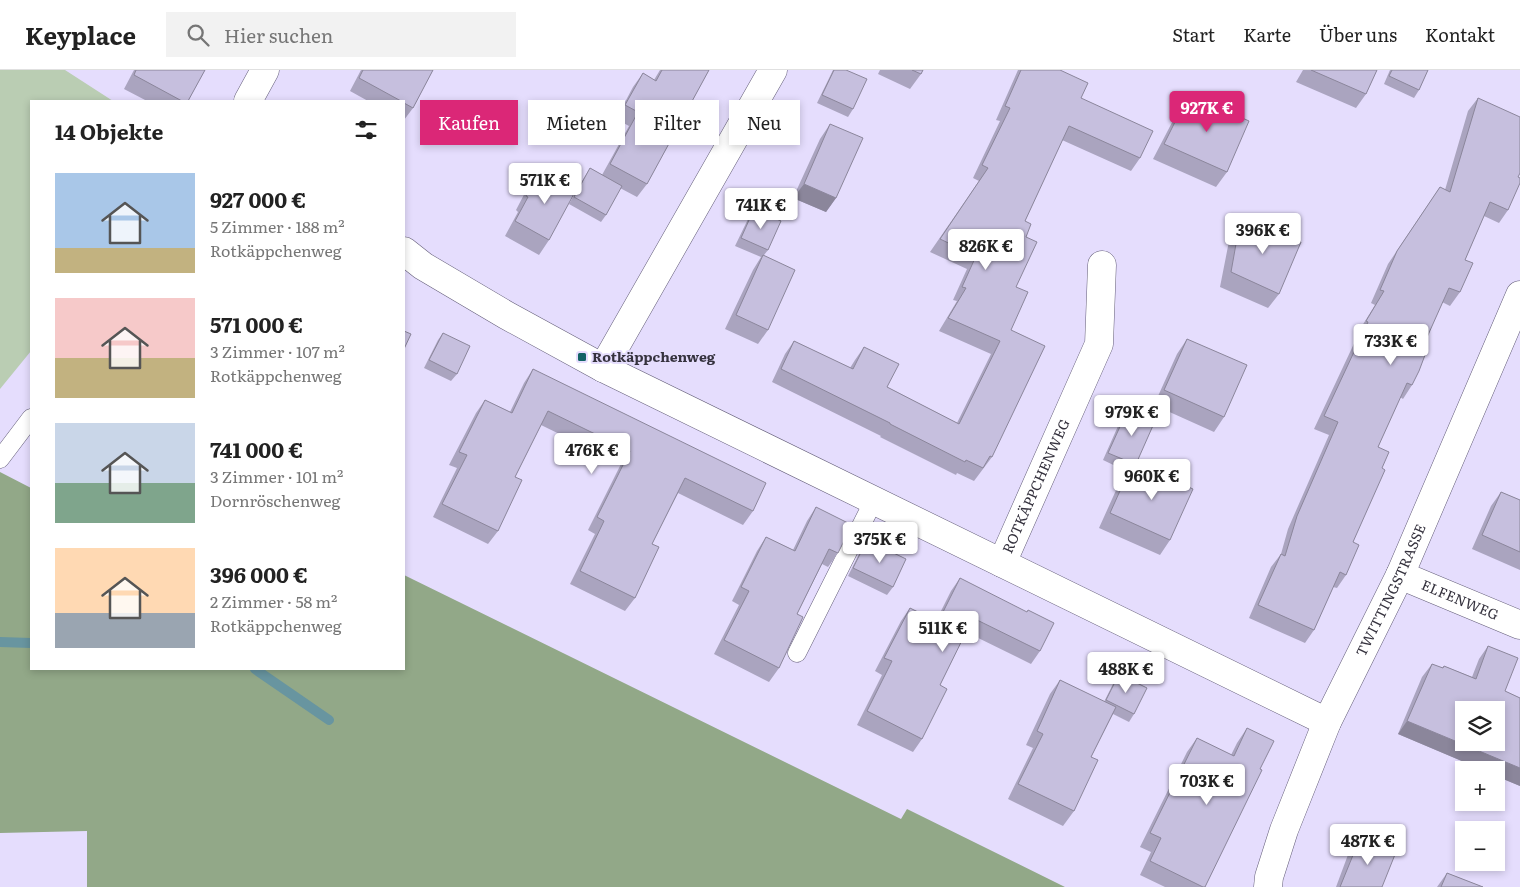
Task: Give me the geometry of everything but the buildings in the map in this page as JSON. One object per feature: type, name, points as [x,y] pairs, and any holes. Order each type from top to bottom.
[{"type":"street","points":[[249,100],[265,70]]},
{"type":"street","points":[[603,368],[773,70]]},
{"type":"street","name":"ROTKÄPPCHENWEG","points":[[405,252],[423,266],[506,316],[603,368],[1327,722]]},
{"type":"street","name":"ROTKÄPPCHENWEG","points":[[1002,563],[1099,344],[1102,265]]},
{"type":"street","name":"TWITTINGSTRASSE","points":[[1268,887],[1268,877],[1284,830],[1327,722],[1400,574],[1520,297]]},
{"type":"street","name":"ELFENWEG","points":[[1400,574],[1520,625]]},
{"type":"lane","points":[[0,459],[30,419]]},
{"type":"lane","points":[[796,652],[874,500]]},
{"type":"green space","points":[[0,70],[65,70],[111,100],[30,100],[30,352],[0,389]]},
{"type":"green space","points":[[0,472],[30,487],[30,670],[405,670],[405,575],[901,819],[907,809],[1065,887],[87,887],[87,831],[0,833]]},
{"type":"waterway","points":[[0,642],[30,643]]},
{"type":"waterway","points":[[256,670],[329,720]]},
{"type":"place","name":"Rotkäppchenweg","points":[[582,357]]}]
